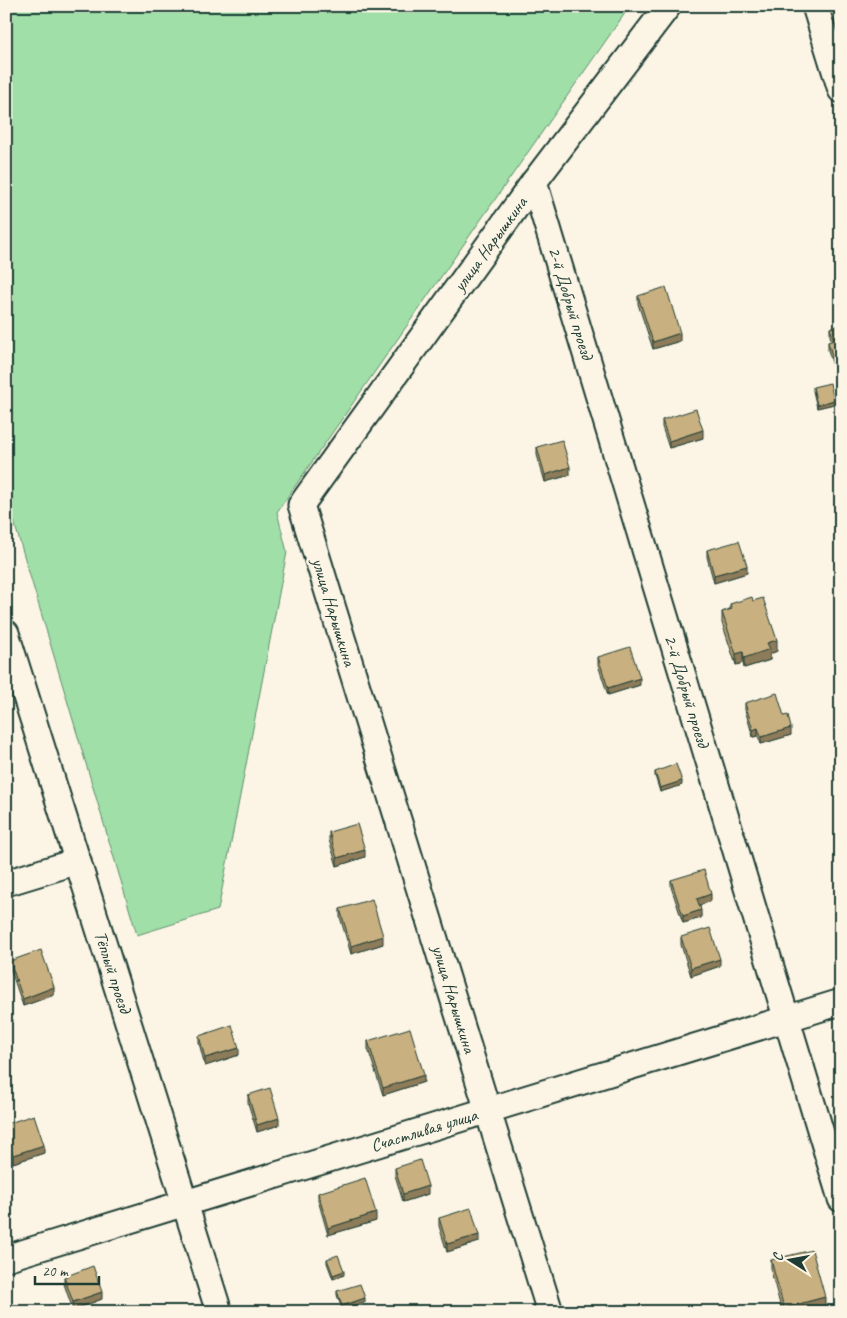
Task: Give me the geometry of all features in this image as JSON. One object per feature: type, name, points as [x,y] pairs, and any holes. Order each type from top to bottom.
[{"type":"street","name":"улица Нарышкина","points":[[550,1312],[300,506],[534,182],[668,6]]},
{"type":"street","points":[[815,6],[841,90]]},
{"type":"street","name":"2-й Добрый проезд","points":[[534,182],[785,1019],[841,1199]]},
{"type":"street","name":"Тёплый проезд","points":[[6,633],[219,1312]]},
{"type":"street","points":[[6,883],[78,861]]},
{"type":"street","name":"Счастливая улица","points":[[6,1258],[841,1002]]},
{"type":"green space","points":[[6,6],[630,6],[277,512],[287,552],[218,910],[137,935],[6,495]]},
{"type":"building","points":[[666,287],[680,333],[653,342],[638,296]]},
{"type":"building","points":[[841,325],[841,359],[834,362],[828,342],[834,340],[830,328]]},
{"type":"building","points":[[830,383],[834,400],[817,405],[813,387]]},
{"type":"building","points":[[696,409],[703,430],[669,441],[662,420]]},
{"type":"building","points":[[562,440],[570,467],[545,475],[537,447]]},
{"type":"building","points":[[739,541],[747,566],[714,575],[707,550]]},
{"type":"building","points":[[752,597],[753,601],[763,598],[777,640],[767,643],[770,649],[744,658],[743,652],[736,654],[722,612],[732,609],[730,604]]},
{"type":"building","points":[[630,647],[640,678],[608,688],[598,657]]},
{"type":"building","points":[[777,693],[784,716],[788,715],[791,728],[761,737],[758,728],[753,730],[745,703]]},
{"type":"building","points":[[676,764],[682,781],[660,788],[655,772]]},
{"type":"building","points":[[357,824],[365,850],[337,858],[329,832]]},
{"type":"building","points":[[704,870],[711,894],[697,899],[701,910],[683,916],[671,880]]},
{"type":"building","points":[[372,899],[383,936],[351,946],[340,909]]},
{"type":"building","points":[[710,928],[720,959],[691,968],[681,937]]},
{"type":"building","points":[[41,950],[54,987],[23,999],[10,961]]},
{"type":"building","points":[[232,1025],[239,1048],[205,1058],[199,1036]]},
{"type":"building","points":[[410,1028],[424,1075],[383,1088],[368,1041]]},
{"type":"building","points":[[270,1088],[279,1118],[257,1125],[248,1095]]},
{"type":"building","points":[[34,1115],[44,1145],[13,1155],[6,1135],[6,1124]]},
{"type":"building","points":[[420,1160],[428,1186],[403,1194],[395,1168]]},
{"type":"building","points":[[365,1178],[376,1213],[328,1228],[318,1193]]},
{"type":"building","points":[[471,1208],[479,1235],[447,1244],[439,1218]]},
{"type":"building","points":[[812,1250],[825,1297],[784,1308],[771,1260]]},
{"type":"building","points":[[338,1255],[344,1271],[333,1275],[327,1259]]},
{"type":"building","points":[[93,1266],[102,1292],[73,1302],[64,1277]]},
{"type":"building","points":[[360,1284],[365,1298],[342,1306],[337,1291]]}]
